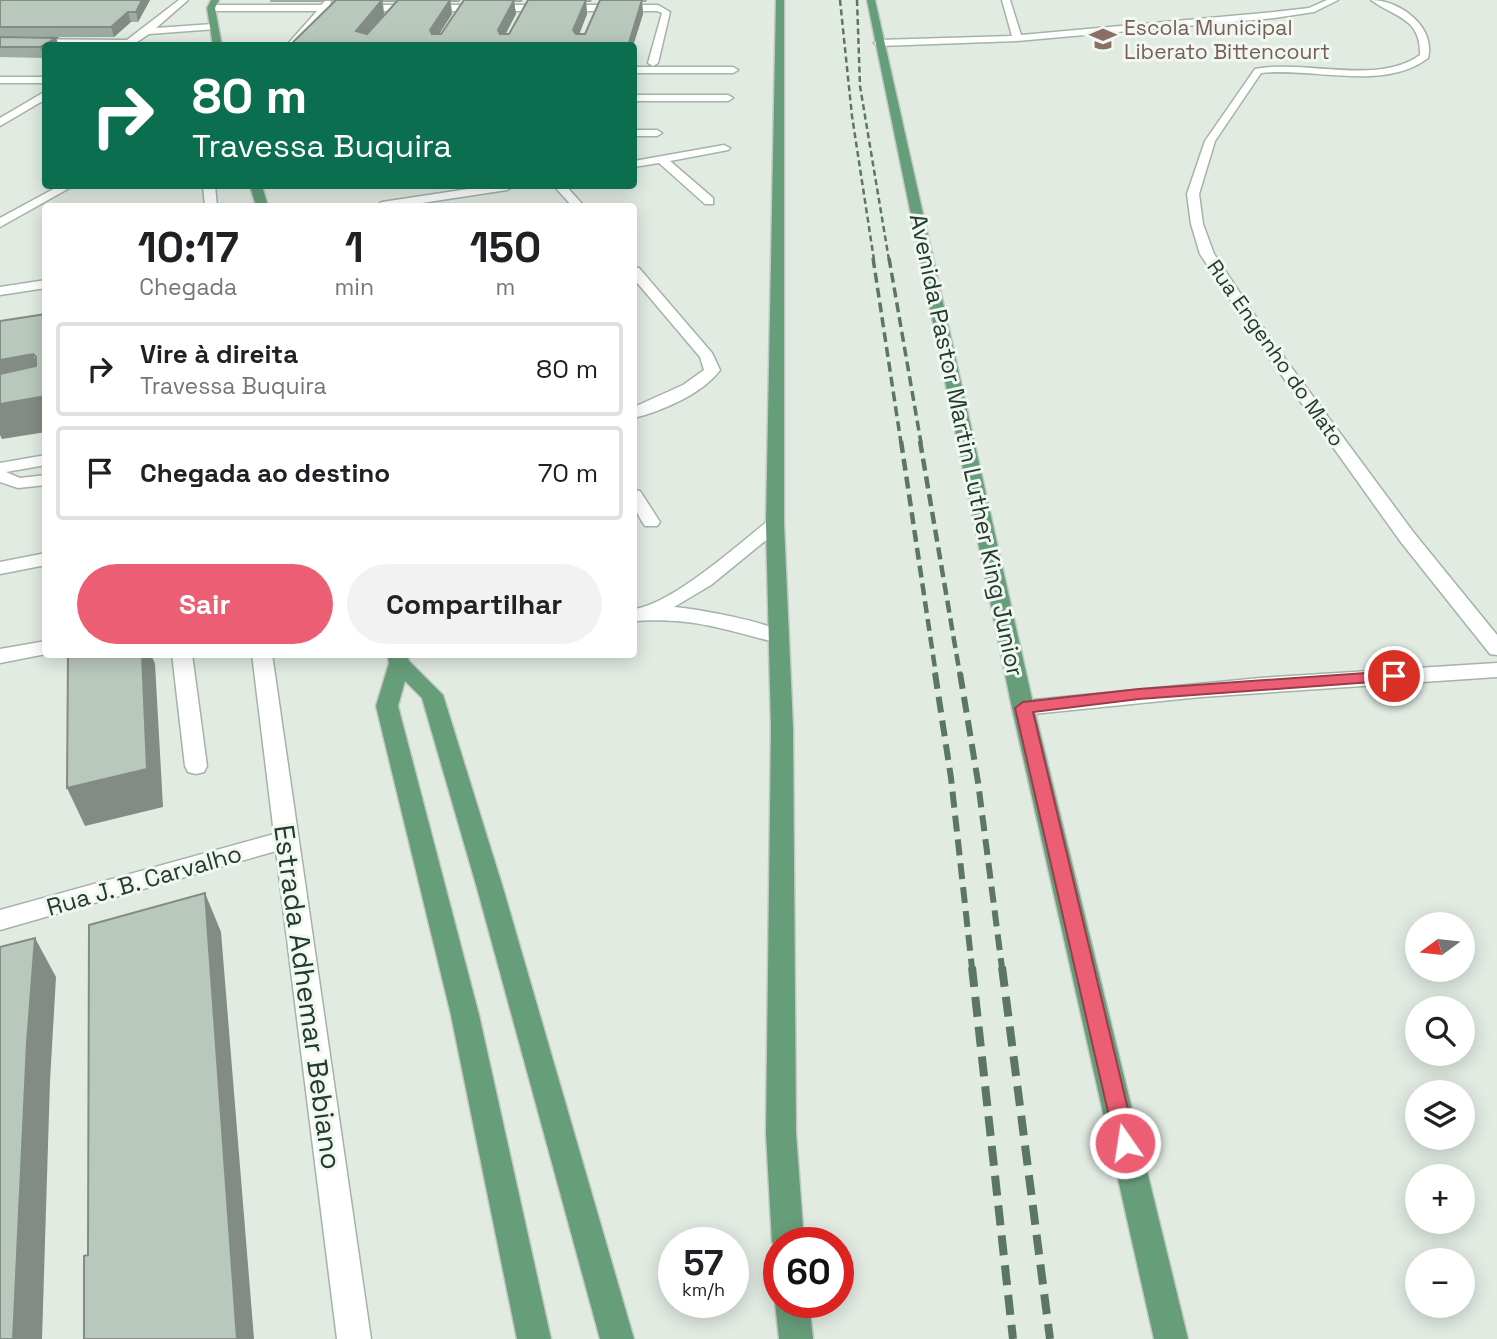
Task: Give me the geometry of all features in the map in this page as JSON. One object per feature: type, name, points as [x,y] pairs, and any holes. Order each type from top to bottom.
[{"type":"main road","points":[[780,0],[775,524],[782,729],[781,1133],[787,1227]]},
{"type":"main road","name":"Avenida Pastor Martin Luther King Junior","points":[[871,0],[1023,708],[1171,1339]]},
{"type":"main road","points":[[213,4],[213,27],[217,42]]},
{"type":"main road","points":[[398,659],[432,695],[490,888],[617,1339]]},
{"type":"main road","points":[[398,659],[387,706],[465,1015],[534,1339]]},
{"type":"main road","points":[[794,1318],[796,1339]]},
{"type":"street","points":[[128,42],[147,31],[184,0]]},
{"type":"street","points":[[293,42],[331,0]]},
{"type":"street","points":[[1006,0],[1017,38]]},
{"type":"street","points":[[879,43],[1017,38],[1274,15],[1311,9],[1334,0]]},
{"type":"street","name":"Rua Engenho do Mato","points":[[1375,0],[1397,11],[1420,30],[1426,41],[1423,60],[1413,68],[1387,73],[1280,67],[1258,71],[1210,141],[1193,194],[1197,224],[1207,254],[1268,346],[1406,537],[1497,649]]},
{"type":"street","points":[[213,4],[387,13],[395,4],[598,4],[665,10],[653,63]]},
{"type":"street","points":[[457,17],[466,4]]},
{"type":"street","points":[[520,17],[527,4]]},
{"type":"street","points":[[591,20],[598,4]]},
{"type":"street","points":[[147,31],[192,33],[213,27]]},
{"type":"street","points":[[0,42],[42,43]]},
{"type":"street","points":[[637,70],[733,71]]},
{"type":"street","points":[[0,79],[42,80]]},
{"type":"street","points":[[0,123],[42,97]]},
{"type":"street","points":[[637,97],[728,98]]},
{"type":"street","points":[[637,133],[657,133]]},
{"type":"street","points":[[637,163],[724,148]]},
{"type":"street","points":[[661,159],[709,201]]},
{"type":"street","points":[[0,223],[62,189]]},
{"type":"street","points":[[421,203],[447,201],[495,189]]},
{"type":"street","points":[[563,189],[575,203]]},
{"type":"street","points":[[637,274],[707,356],[712,370],[709,376],[692,386],[637,412]]},
{"type":"street","points":[[0,291],[42,285]]},
{"type":"street","points":[[0,468],[42,461]]},
{"type":"street","points":[[0,476],[18,483],[42,480]]},
{"type":"street","points":[[637,500],[651,522]]},
{"type":"street","points":[[642,614],[704,581],[775,524]]},
{"type":"street","points":[[0,568],[42,560]]},
{"type":"street","points":[[642,614],[710,616],[778,637]]},
{"type":"street","points":[[0,656],[42,648]]},
{"type":"street","points":[[182,658],[196,766]]},
{"type":"street","name":"Estrada Adhemar Bebiano","points":[[263,658],[354,1339]]},
{"type":"street","points":[[1023,708],[1139,694],[1263,684],[1497,670]]},
{"type":"street","name":"Rua J. B. Carvalho","points":[[0,920],[288,839]]},
{"type":"building","points":[[0,0],[142,0],[136,12],[128,12],[111,27],[0,27]]},
{"type":"building","points":[[336,0],[382,0],[356,31],[367,34],[398,0],[450,0],[430,30],[432,34],[441,34],[464,0],[514,0],[498,30],[500,34],[509,34],[528,0],[586,0],[573,30],[576,34],[585,34],[600,0],[642,0],[629,42],[293,42]]},
{"type":"building","points":[[0,37],[56,38],[42,42],[40,47],[0,47]]},
{"type":"building","points":[[42,315],[42,397],[0,404],[0,374],[36,366],[36,357],[33,354],[0,360],[0,321]]},
{"type":"building","points":[[68,658],[142,658],[147,769],[67,788]]},
{"type":"building","points":[[205,893],[237,1339],[84,1339],[84,1256],[88,1255],[89,925]]},
{"type":"building","points":[[35,938],[27,1043],[13,1339],[0,1339],[0,947]]},
{"type":"railway","points":[[840,0],[852,116],[874,260]]},
{"type":"railway","points":[[857,0],[860,86],[889,260]]},
{"type":"railway","points":[[873,258],[901,443]]},
{"type":"railway","points":[[889,258],[921,443]]},
{"type":"railway","points":[[901,441],[936,675]]},
{"type":"railway","points":[[920,441],[960,675]]},
{"type":"railway","points":[[935,673],[951,778],[972,968]]},
{"type":"railway","points":[[960,673],[978,782],[1002,968]]},
{"type":"railway","points":[[972,967],[1013,1339]]},
{"type":"railway","points":[[1002,967],[1050,1339]]},
{"type":"place","name":"Escola Municipal Liberato Bittencourt","points":[[1103,39]]},
{"type":"route","points":[[1125,1143],[1023,708],[1139,694],[1394,676]]}]
